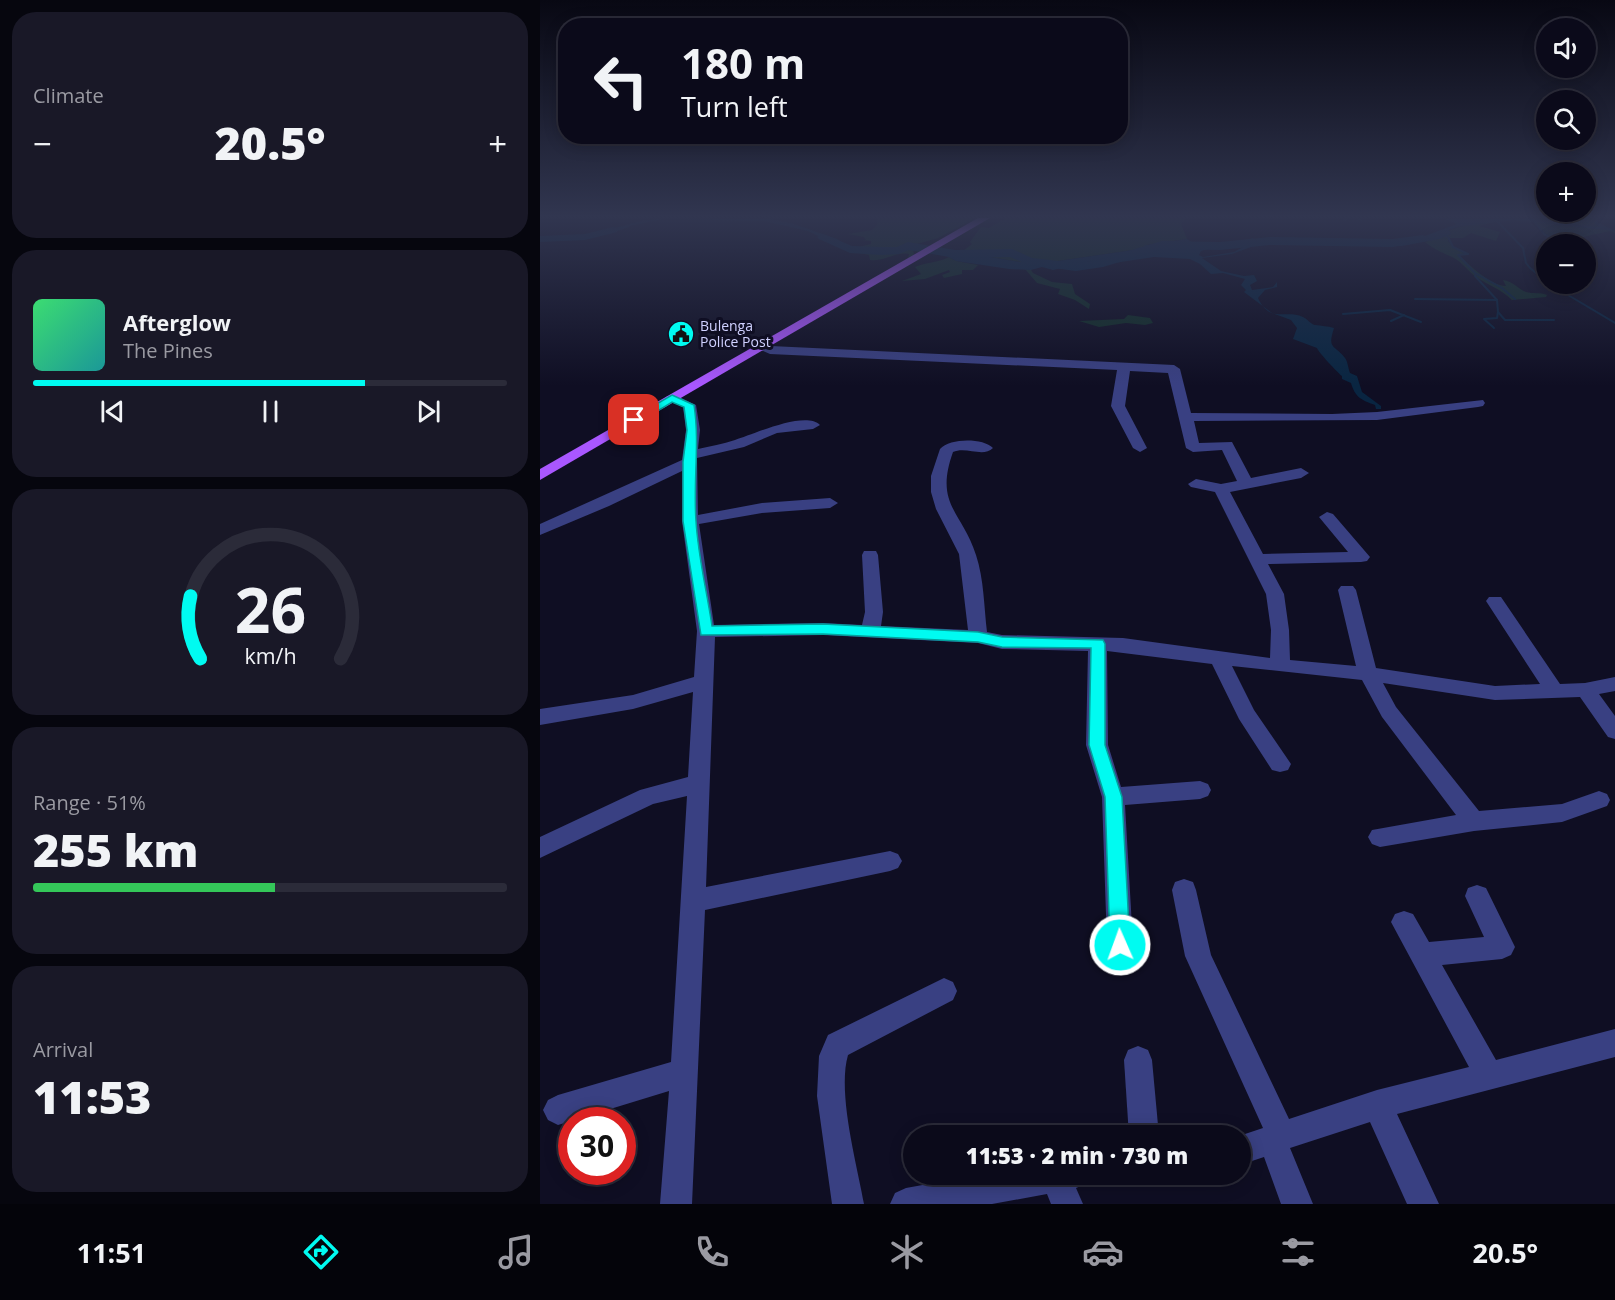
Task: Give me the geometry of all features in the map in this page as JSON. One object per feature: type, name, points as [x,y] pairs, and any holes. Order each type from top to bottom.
[{"type":"main road","points":[[540,475],[886,274]]},
{"type":"street","points":[[760,347],[770,350],[900,358],[1173,369],[1193,448],[1227,445],[1246,484]]},
{"type":"street","points":[[1124,367],[1118,406],[1140,448]]},
{"type":"street","points":[[672,399],[689,405],[693,430],[689,458],[690,521],[706,631],[685,1072],[676,1204]]},
{"type":"street","points":[[1185,417],[1377,416],[1478,403]]},
{"type":"street","points":[[540,530],[603,503],[689,458],[739,444],[774,429],[813,426]]},
{"type":"street","points":[[978,637],[969,557],[937,488],[938,472],[947,449],[958,444],[986,448]]},
{"type":"street","points":[[1196,484],[1221,489],[1301,473]]},
{"type":"street","points":[[1221,489],[1275,594],[1280,630],[1280,666]]},
{"type":"street","points":[[690,521],[762,508],[830,503]]},
{"type":"street","points":[[1258,559],[1361,557],[1327,517]]},
{"type":"street","points":[[870,555],[874,612],[870,633]]},
{"type":"street","points":[[1347,590],[1368,674],[1389,712],[1474,821]]},
{"type":"street","points":[[1496,601],[1555,691]]},
{"type":"street","points":[[706,631],[823,629],[978,637],[1002,642],[1122,645],[1219,659],[1368,674],[1495,693],[1585,690],[1615,684]]},
{"type":"street","points":[[1098,644],[1097,745],[1113,797],[1120,945]]},
{"type":"street","points":[[1219,659],[1246,714],[1280,764]]},
{"type":"street","points":[[540,717],[633,702],[702,682]]},
{"type":"street","points":[[1585,690],[1615,731]]},
{"type":"street","points":[[540,848],[648,796],[698,784]]},
{"type":"street","points":[[1113,797],[1200,790]]},
{"type":"street","points":[[1380,837],[1474,821],[1562,813],[1599,800]]},
{"type":"street","points":[[693,901],[890,861]]},
{"type":"street","points":[[1184,891],[1198,956],[1277,1138],[1297,1204]]},
{"type":"street","points":[[1423,954],[1502,947],[1477,896]]},
{"type":"street","points":[[1404,922],[1490,1076]]},
{"type":"street","points":[[848,1204],[829,1078],[833,1050],[838,1045],[944,991]]},
{"type":"street","points":[[1251,1146],[1377,1105],[1615,1043]]},
{"type":"street","points":[[1138,1060],[1143,1125]]},
{"type":"street","points":[[568,1107],[685,1072]]},
{"type":"street","points":[[1377,1105],[1423,1204]]},
{"type":"street","points":[[906,1204],[1009,1185]]},
{"type":"street","points":[[1064,1185],[1067,1204]]},
{"type":"green space","points":[[920,274],[938,274],[925,279],[902,281]]},
{"type":"green space","points":[[944,274],[961,274],[944,278],[942,275]]},
{"type":"green space","points":[[1029,274],[1036,274],[1052,282],[1072,284],[1075,294],[1090,304],[1089,309],[1075,300],[1058,294],[1060,289],[1037,283]]},
{"type":"green space","points":[[1473,274],[1481,274],[1500,285],[1506,286],[1503,280],[1513,283],[1526,292],[1547,295],[1546,297],[1512,300]]},
{"type":"green space","points":[[1128,315],[1150,318],[1153,323],[1145,325],[1126,323],[1099,327],[1079,321],[1124,319]]},
{"type":"water","points":[[1227,274],[1254,275],[1257,281],[1250,285],[1252,290],[1273,287],[1277,282],[1277,287],[1265,290],[1258,298],[1263,306],[1244,292],[1246,290],[1241,285],[1245,279]]},
{"type":"water","points":[[1273,313],[1297,315],[1313,324],[1334,328],[1331,340],[1333,346],[1347,361],[1350,373],[1357,376],[1362,392],[1381,406],[1381,409],[1376,409],[1375,405],[1359,397],[1354,392],[1351,383],[1342,379],[1342,376],[1317,348],[1293,339],[1297,328],[1291,320]]},
{"type":"waterway","points":[[1476,274],[1475,276],[1497,300]]},
{"type":"waterway","points":[[1477,274],[1502,288],[1515,299]]},
{"type":"waterway","points":[[1568,295],[1615,323]]},
{"type":"waterway","points":[[1415,299],[1497,300]]},
{"type":"waterway","points":[[1497,300],[1498,312]]},
{"type":"waterway","points":[[1343,314],[1390,310],[1404,315]]},
{"type":"waterway","points":[[1494,328],[1484,319],[1497,318],[1498,312]]},
{"type":"waterway","points":[[1498,312],[1505,320],[1554,320]]},
{"type":"waterway","points":[[1391,321],[1404,315]]},
{"type":"waterway","points":[[1404,315],[1421,322]]},
{"type":"place","name":"Bulenga Police Post","points":[[681,334]]},
{"type":"route","points":[[634,420],[672,399],[689,405],[693,430],[689,462],[690,521],[706,631],[823,629],[978,637],[1002,642],[1098,644],[1097,745],[1113,797],[1120,945]]}]
